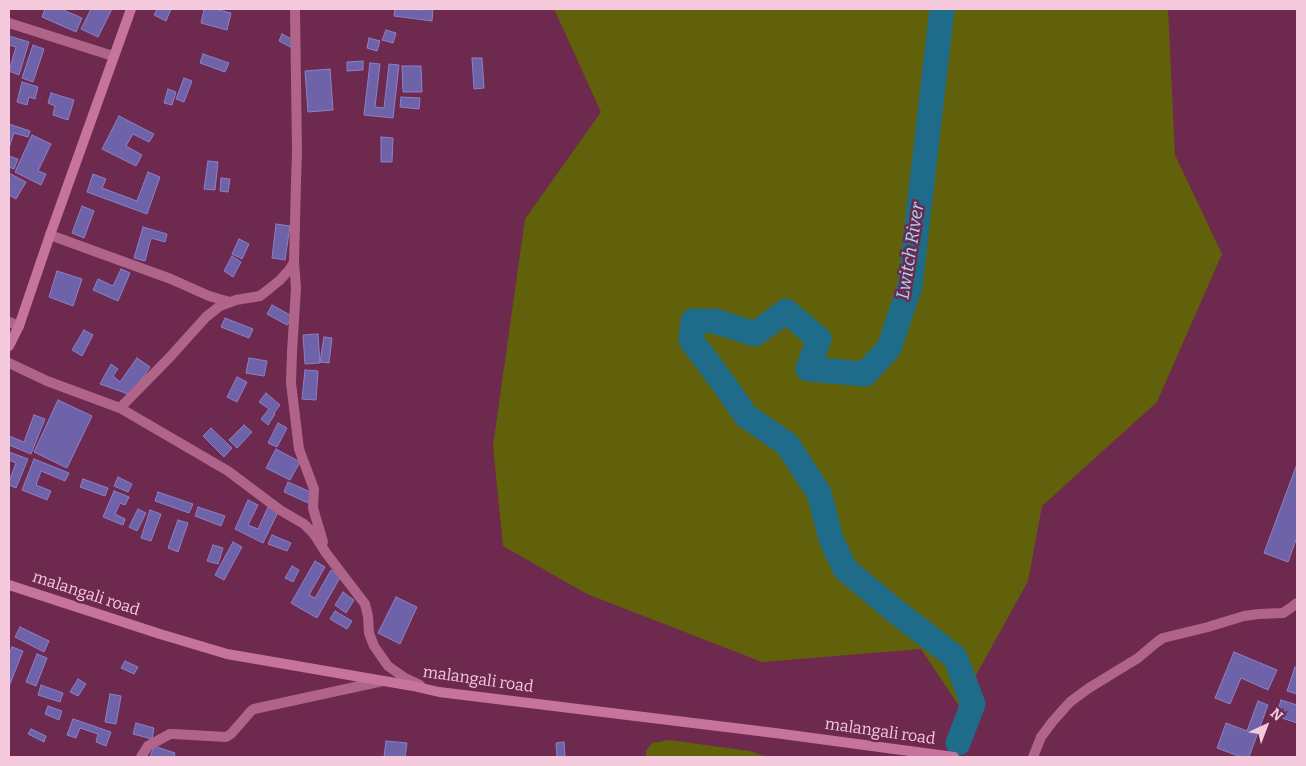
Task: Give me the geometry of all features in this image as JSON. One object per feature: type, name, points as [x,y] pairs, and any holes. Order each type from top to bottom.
[{"type":"street","points":[[9,346],[19,326],[131,9]]},
{"type":"street","points":[[294,9],[298,152],[294,262],[296,288],[292,383],[299,449],[314,489],[313,508],[326,553]]},
{"type":"street","points":[[9,23],[113,56]]},
{"type":"street","points":[[50,234],[171,279],[209,296],[230,302]]},
{"type":"street","points":[[120,408],[206,317],[220,306],[230,302],[260,296],[280,280],[294,262]]},
{"type":"street","points":[[9,322],[19,326]]},
{"type":"street","points":[[9,363],[47,381],[120,408],[228,471],[280,510],[304,524],[314,534],[365,604],[369,633],[374,646],[388,666],[405,678],[439,692]]},
{"type":"street","name":"malangali road","points":[[9,585],[226,654],[439,692],[765,731],[954,757]]},
{"type":"street","points":[[1033,757],[1041,737],[1070,702],[1138,658],[1156,642],[1163,638],[1208,628],[1244,616],[1283,613],[1297,603]]},
{"type":"street","points":[[141,757],[148,746],[170,734],[226,737],[254,709],[384,681]]},
{"type":"shaded area","points":[[554,9],[1168,9],[1175,155],[1222,254],[1157,402],[1042,506],[1028,581],[959,706],[921,649],[762,662],[587,594],[503,546],[493,446],[525,219],[601,112]]},
{"type":"shaded area","points":[[669,740],[750,751],[767,757],[646,757],[646,751],[652,743]]},
{"type":"building","points":[[45,9],[61,9],[82,18],[76,32],[42,17]]},
{"type":"building","points":[[91,9],[112,9],[98,37],[81,29]]},
{"type":"building","points":[[157,9],[171,9],[166,21],[154,15]]},
{"type":"building","points":[[204,9],[215,9],[231,13],[227,30],[201,23]]},
{"type":"building","points":[[395,9],[433,9],[432,21],[394,16]]},
{"type":"building","points":[[386,30],[396,33],[393,43],[382,40]]},
{"type":"building","points":[[282,34],[295,41],[292,48],[279,41]]},
{"type":"building","points":[[9,36],[29,42],[19,75],[9,71],[16,47],[9,45]]},
{"type":"building","points":[[369,38],[380,41],[377,51],[367,48]]},
{"type":"building","points":[[33,45],[44,49],[33,82],[22,78]]},
{"type":"building","points":[[203,54],[229,63],[225,72],[200,63]]},
{"type":"building","points":[[472,58],[482,58],[484,88],[474,89]]},
{"type":"building","points":[[363,61],[363,70],[347,71],[347,62]]},
{"type":"building","points":[[370,63],[380,64],[375,107],[384,108],[389,64],[399,65],[393,118],[364,115]]},
{"type":"building","points":[[402,66],[421,66],[422,92],[403,92]]},
{"type":"building","points":[[330,69],[333,110],[308,112],[305,71]]},
{"type":"building","points":[[184,78],[192,81],[184,102],[176,99]]},
{"type":"building","points":[[22,82],[38,87],[35,99],[29,97],[27,105],[17,102]]},
{"type":"building","points":[[168,89],[176,92],[172,105],[164,103]]},
{"type":"building","points":[[51,93],[74,100],[68,120],[53,115],[55,106],[48,103]]},
{"type":"building","points":[[401,97],[420,98],[419,109],[400,107]]},
{"type":"building","points":[[119,116],[154,134],[149,142],[133,134],[126,146],[142,155],[136,166],[102,149]]},
{"type":"building","points":[[9,124],[30,131],[28,137],[14,133],[9,148]]},
{"type":"building","points":[[32,135],[51,144],[38,171],[46,174],[41,185],[15,172]]},
{"type":"building","points":[[381,137],[393,138],[392,162],[381,162]]},
{"type":"building","points":[[9,156],[18,159],[14,169],[9,167]]},
{"type":"building","points":[[208,161],[218,162],[215,190],[204,189]]},
{"type":"building","points":[[148,172],[160,177],[147,214],[87,192],[93,174],[106,179],[102,188],[137,201]]},
{"type":"building","points":[[9,173],[26,182],[16,199],[9,195]]},
{"type":"building","points":[[221,178],[230,179],[228,192],[220,191]]},
{"type":"building","points":[[82,206],[94,211],[84,238],[72,233]]},
{"type":"building","points":[[276,224],[290,226],[285,260],[272,258]]},
{"type":"building","points":[[143,227],[167,234],[165,242],[151,238],[145,261],[134,258]]},
{"type":"building","points":[[239,239],[249,244],[242,259],[232,254]]},
{"type":"building","points":[[232,256],[241,262],[233,277],[224,271]]},
{"type":"building","points":[[121,269],[130,273],[118,301],[93,290],[98,279],[113,286]]},
{"type":"building","points":[[57,271],[82,279],[73,306],[49,297]]},
{"type":"building","points":[[272,305],[292,316],[287,325],[267,314]]},
{"type":"building","points":[[225,318],[253,329],[249,338],[221,327]]},
{"type":"building","points":[[84,330],[93,335],[82,356],[72,350]]},
{"type":"building","points":[[318,334],[320,363],[305,364],[303,335]]},
{"type":"building","points":[[324,337],[332,338],[329,363],[320,362]]},
{"type":"building","points":[[137,358],[150,367],[131,395],[100,384],[111,364],[118,369],[113,376],[120,382]]},
{"type":"building","points":[[249,358],[267,361],[264,376],[246,373]]},
{"type":"building","points":[[305,370],[318,371],[316,400],[302,399]]},
{"type":"building","points":[[237,377],[247,382],[237,402],[227,397]]},
{"type":"building","points":[[266,393],[280,405],[268,425],[261,419],[269,409],[259,402]]},
{"type":"building","points":[[58,400],[92,416],[67,468],[34,452]]},
{"type":"building","points":[[34,415],[45,419],[31,454],[9,445],[9,436],[24,442]]},
{"type":"building","points":[[278,423],[287,428],[277,447],[268,443]]},
{"type":"building","points":[[244,425],[252,432],[237,448],[229,440]]},
{"type":"building","points":[[211,428],[232,448],[224,457],[203,436]]},
{"type":"building","points":[[276,449],[300,462],[290,480],[266,468]]},
{"type":"building","points":[[9,452],[28,459],[16,488],[9,485],[16,463],[9,460]]},
{"type":"building","points":[[34,459],[69,473],[65,481],[41,471],[36,485],[51,491],[47,500],[22,490]]},
{"type":"building","points":[[1297,464],[1297,537],[1288,562],[1264,553]]},
{"type":"building","points":[[118,477],[132,484],[128,492],[114,486]]},
{"type":"building","points":[[83,479],[108,488],[105,496],[80,487]]},
{"type":"building","points":[[288,482],[313,493],[308,503],[284,492]]},
{"type":"building","points":[[114,491],[129,497],[125,505],[120,503],[115,514],[125,519],[123,525],[103,517]]},
{"type":"building","points":[[158,492],[193,504],[189,513],[155,501]]},
{"type":"building","points":[[248,500],[258,505],[248,525],[258,529],[268,507],[278,512],[263,543],[235,529]]},
{"type":"building","points":[[198,507],[225,516],[221,526],[195,516]]},
{"type":"building","points":[[138,509],[146,513],[137,531],[129,527]]},
{"type":"building","points":[[150,510],[161,514],[151,541],[141,538]]},
{"type":"building","points":[[178,520],[188,523],[178,552],[168,548]]},
{"type":"building","points":[[272,535],[291,543],[287,551],[268,544]]},
{"type":"building","points":[[233,542],[242,547],[224,580],[215,575]]},
{"type":"building","points":[[213,545],[223,548],[218,564],[207,561]]},
{"type":"building","points":[[315,561],[325,567],[309,595],[315,598],[331,570],[341,576],[317,618],[291,603]]},
{"type":"building","points":[[292,566],[299,570],[293,582],[285,578]]},
{"type":"building","points":[[343,592],[354,600],[346,613],[335,605]]},
{"type":"building","points":[[396,597],[417,607],[400,644],[378,633]]},
{"type":"building","points":[[335,611],[352,621],[347,629],[330,619]]},
{"type":"building","points":[[20,627],[49,641],[44,652],[15,637]]},
{"type":"building","points":[[12,647],[23,651],[10,684],[9,655]]},
{"type":"building","points":[[1234,652],[1277,670],[1268,690],[1241,678],[1230,704],[1215,698]]},
{"type":"building","points":[[37,654],[47,658],[36,686],[26,682]]},
{"type":"building","points":[[125,661],[138,667],[134,674],[121,668]]},
{"type":"building","points":[[1295,667],[1297,668],[1297,694],[1287,691]]},
{"type":"building","points":[[78,679],[86,684],[78,696],[70,692]]},
{"type":"building","points":[[41,685],[63,693],[60,702],[38,695]]},
{"type":"building","points":[[110,694],[121,696],[116,724],[105,722]]},
{"type":"building","points":[[1281,700],[1297,705],[1297,723],[1276,716]]},
{"type":"building","points":[[1258,701],[1268,705],[1249,757],[1241,757],[1217,748],[1226,723],[1247,731]]},
{"type":"building","points":[[48,706],[62,711],[59,720],[45,714]]},
{"type":"building","points":[[73,719],[111,732],[106,746],[96,742],[98,734],[80,728],[76,738],[67,735]]},
{"type":"building","points":[[136,723],[154,728],[152,739],[133,734]]},
{"type":"building","points":[[31,729],[46,736],[44,742],[28,734]]},
{"type":"building","points":[[386,741],[407,743],[405,757],[384,757]]},
{"type":"building","points":[[564,742],[565,756],[557,757],[556,743]]},
{"type":"building","points":[[154,746],[175,753],[174,757],[150,757]]},
{"type":"waterway","name":"Lwitch River","points":[[942,9],[910,286],[889,348],[865,374],[808,369],[819,339],[786,311],[755,334],[714,321],[693,321],[691,340],[746,416],[787,444],[819,493],[831,539],[845,569],[955,657],[973,704],[958,743]]}]
